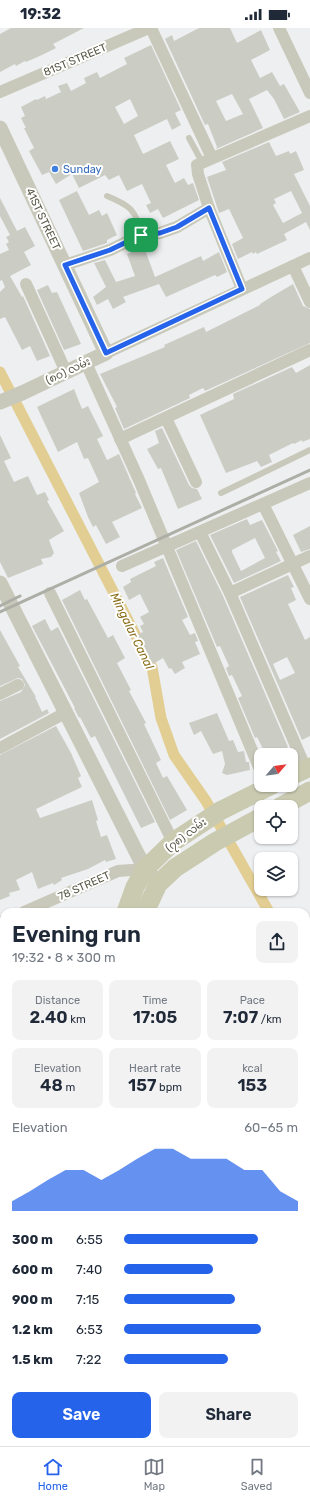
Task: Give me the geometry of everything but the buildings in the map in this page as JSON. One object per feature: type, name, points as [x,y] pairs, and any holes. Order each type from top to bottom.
[{"type":"main road","name":"(၇၈) လမ်း","points":[[127,908],[135,887],[145,869],[173,842],[203,821],[254,790]]},
{"type":"main road","points":[[293,800],[310,791]]},
{"type":"main road","name":"(၇၈) လမ်း","points":[[147,908],[158,884],[175,868],[232,831],[254,820]]},
{"type":"street","name":"81ST STREET","points":[[0,92],[150,28]]},
{"type":"street","points":[[150,28],[207,160]]},
{"type":"street","points":[[279,28],[310,93]]},
{"type":"street","points":[[242,289],[209,208],[198,174],[197,165],[310,116]]},
{"type":"street","name":"41ST STREET","points":[[0,128],[106,353]]},
{"type":"street","points":[[65,265],[110,250],[141,235],[160,233],[172,229],[209,208]]},
{"type":"street","name":"(၈၀) လမ်း","points":[[2,401],[310,258]]},
{"type":"street","points":[[294,266],[310,302]]},
{"type":"street","points":[[26,284],[66,372]]},
{"type":"street","points":[[120,439],[310,350]]},
{"type":"street","points":[[86,363],[254,752]]},
{"type":"street","points":[[166,418],[196,482]]},
{"type":"street","points":[[122,566],[310,484]]},
{"type":"street","points":[[263,504],[310,599]]},
{"type":"street","points":[[200,532],[230,594],[302,770]]},
{"type":"street","points":[[230,594],[310,556]]},
{"type":"street","points":[[0,583],[145,869],[158,884]]},
{"type":"street","points":[[50,593],[173,842]]},
{"type":"street","points":[[0,694],[18,685]]},
{"type":"street","points":[[0,748],[65,713]]},
{"type":"street","name":"78 STREET","points":[[33,908],[118,871],[145,869]]},
{"type":"lane","points":[[189,138],[207,160]]},
{"type":"lane","points":[[107,196],[120,201],[132,209],[139,219],[141,235]]},
{"type":"lane","points":[[221,493],[310,450]]},
{"type":"waterway","name":"Mingalar Canal","points":[[0,372],[152,667],[161,718],[174,755],[206,801],[267,908]]},
{"type":"railway","points":[[0,612],[310,470]]},
{"type":"railway","points":[[0,606],[20,596]]},
{"type":"place","name":"Sunday","points":[[55,169]]},
{"type":"route","points":[[209,208],[242,289],[106,353],[65,265],[110,250],[141,235],[160,233],[177,227],[209,208]]}]
